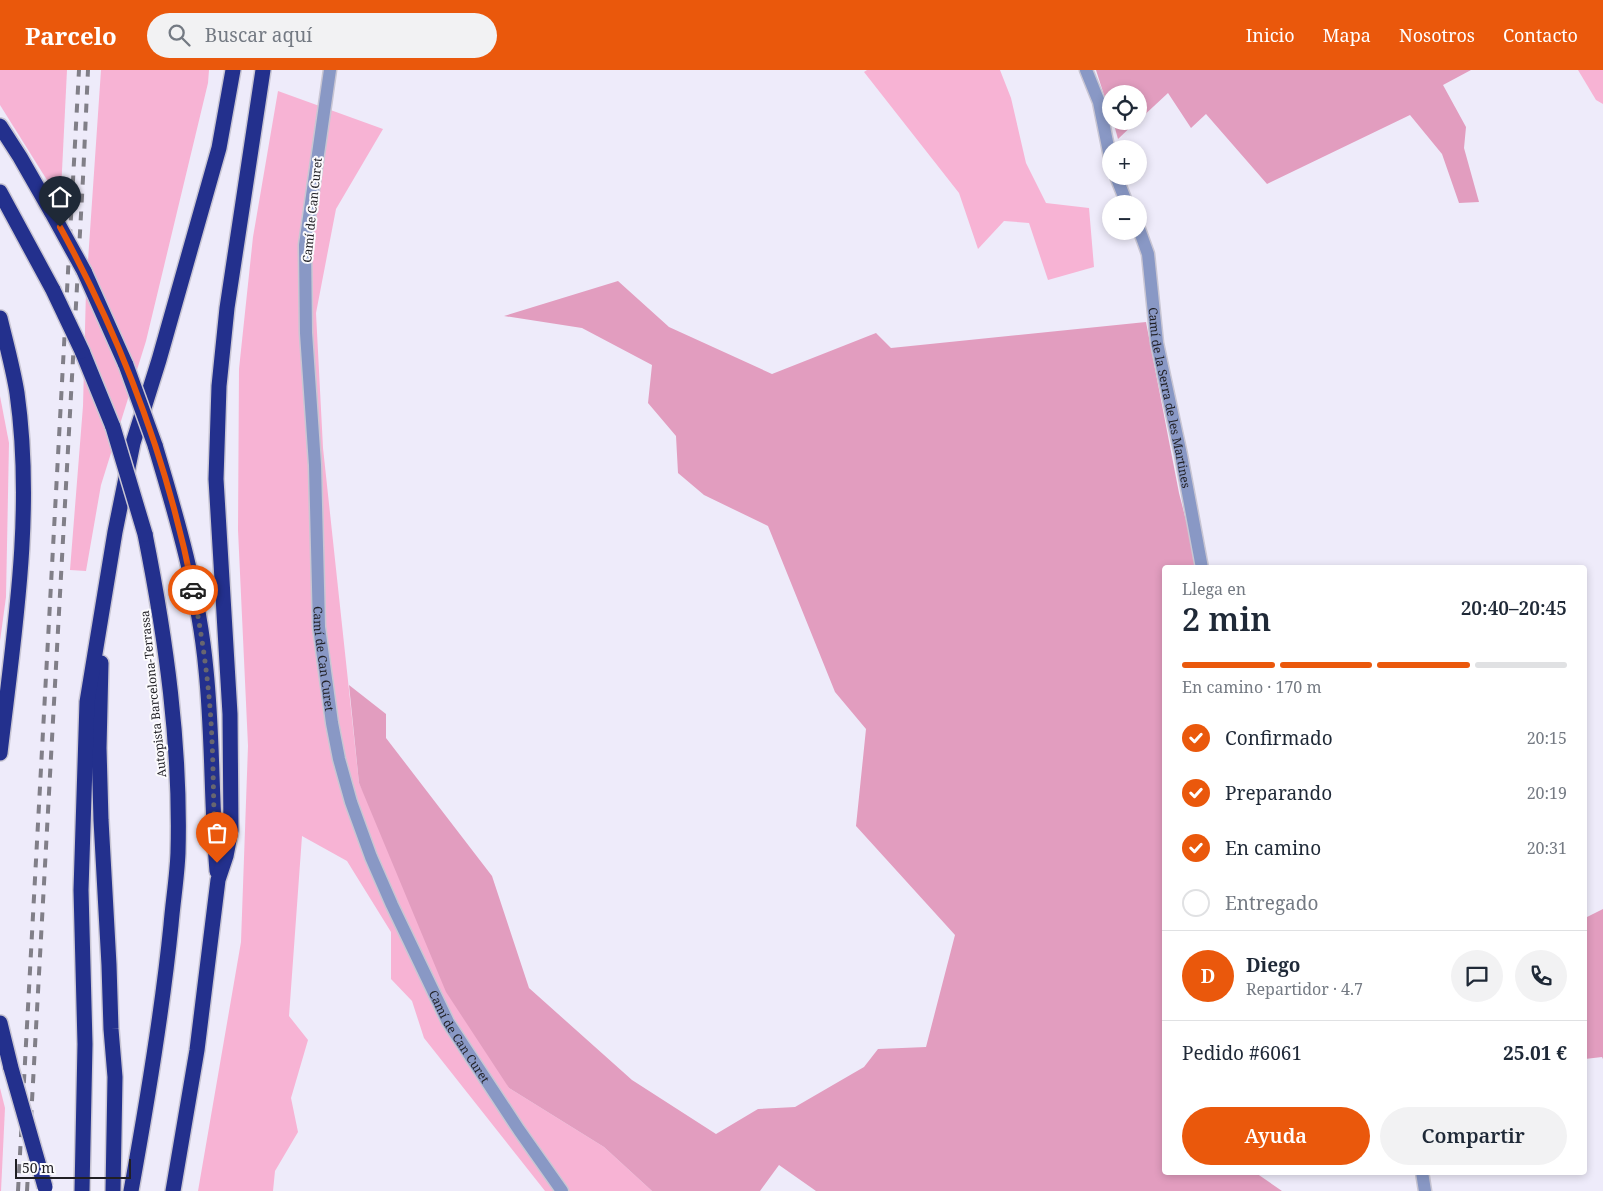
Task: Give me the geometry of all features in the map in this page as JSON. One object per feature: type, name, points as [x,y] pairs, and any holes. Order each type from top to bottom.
[{"type":"highway","points":[[82,1191],[85,1044],[81,890],[87,702],[115,532],[133,443],[159,360],[219,148],[233,70]]},
{"type":"highway","points":[[173,1191],[197,1050],[218,880],[231,830],[230,714],[216,480],[219,386],[230,290],[263,70]]},
{"type":"highway","points":[[0,126],[20,157],[84,271],[126,365],[155,445],[186,554],[206,668],[212,741],[213,830],[218,880]]},
{"type":"highway","name":"Autopista Barcelona-Terrassa","points":[[0,192],[53,290],[82,351],[113,427],[145,534],[161,616],[175,734],[178,856],[164,993],[154,1066],[131,1191]]},
{"type":"highway","points":[[0,318],[16,392],[24,489],[19,596],[0,753]]},
{"type":"highway","points":[[102,614],[99,748],[104,894],[115,1077],[113,1191]]},
{"type":"highway","points":[[0,1023],[46,1189]]},
{"type":"street","name":"Camí de Can Curet","points":[[330,70],[305,245],[306,333],[315,465],[319,627],[339,759],[351,802],[371,857],[448,1022],[519,1130],[562,1191]]},
{"type":"street","points":[[1086,70],[1099,102],[1107,140]]},
{"type":"street","name":"Camí de la Serra de les Martines","points":[[1143,240],[1148,254],[1157,343],[1181,455],[1201,565]]},
{"type":"street","points":[[1422,1175],[1425,1191]]},
{"type":"shaded area","points":[[0,70],[67,70],[61,191],[57,196],[0,105]]},
{"type":"shaded area","points":[[101,70],[209,70],[208,83],[146,341],[101,485],[86,571],[70,570],[83,406],[86,290]]},
{"type":"shaded area","points":[[867,70],[1000,70],[1011,98],[1026,163],[1046,203],[1089,208],[1094,267],[1048,280],[1029,223],[1004,221],[978,249],[959,193],[864,72]]},
{"type":"shaded area","points":[[1096,70],[1471,70],[1443,85],[1466,127],[1464,148],[1479,202],[1459,203],[1442,154],[1410,115],[1267,184],[1206,114],[1191,128],[1168,93],[1147,113],[1147,85],[1102,85],[1102,89]]},
{"type":"shaded area","points":[[1578,70],[1603,70],[1603,104],[1596,100]]},
{"type":"shaded area","points":[[278,91],[383,129],[336,209],[316,313],[323,448],[359,783],[509,1088],[604,1147],[652,1191],[545,1191],[424,1038],[412,1001],[391,979],[391,932],[347,861],[302,836],[289,1016],[308,1040],[291,1098],[298,1132],[275,1171],[273,1191],[198,1191],[241,942],[248,746],[238,530],[239,369],[253,237]]},
{"type":"shaded area","points":[[1116,130],[1128,130],[1118,139]]},
{"type":"shaded area","points":[[618,281],[669,327],[772,374],[876,333],[891,348],[1146,322],[1179,493],[1197,565],[1162,565],[1162,1175],[1259,1175],[1282,1191],[816,1191],[779,1165],[760,1191],[652,1191],[604,1147],[509,1088],[446,992],[359,783],[349,685],[386,714],[386,738],[492,876],[529,988],[632,1080],[716,1134],[758,1109],[795,1107],[864,1067],[878,1049],[926,1047],[955,935],[856,826],[866,729],[835,692],[768,526],[704,495],[678,473],[676,436],[648,403],[652,365],[582,328],[504,316]]},
{"type":"shaded area","points":[[0,396],[9,443],[6,597],[0,641]]},
{"type":"shaded area","points":[[1603,909],[1603,1059],[1602,1057],[1587,1059],[1587,917]]},
{"type":"shaded area","points":[[0,1088],[5,1108],[1,1191],[0,1191]]},
{"type":"railway","points":[[18,1191],[79,70]]},
{"type":"railway","points":[[27,1191],[88,70]]},
{"type":"way so far","points":[[193,590],[206,668],[212,741],[213,830],[217,863]]},
{"type":"route","points":[[60,227],[84,271],[126,365],[155,445],[169,491],[186,554],[193,590]]}]
